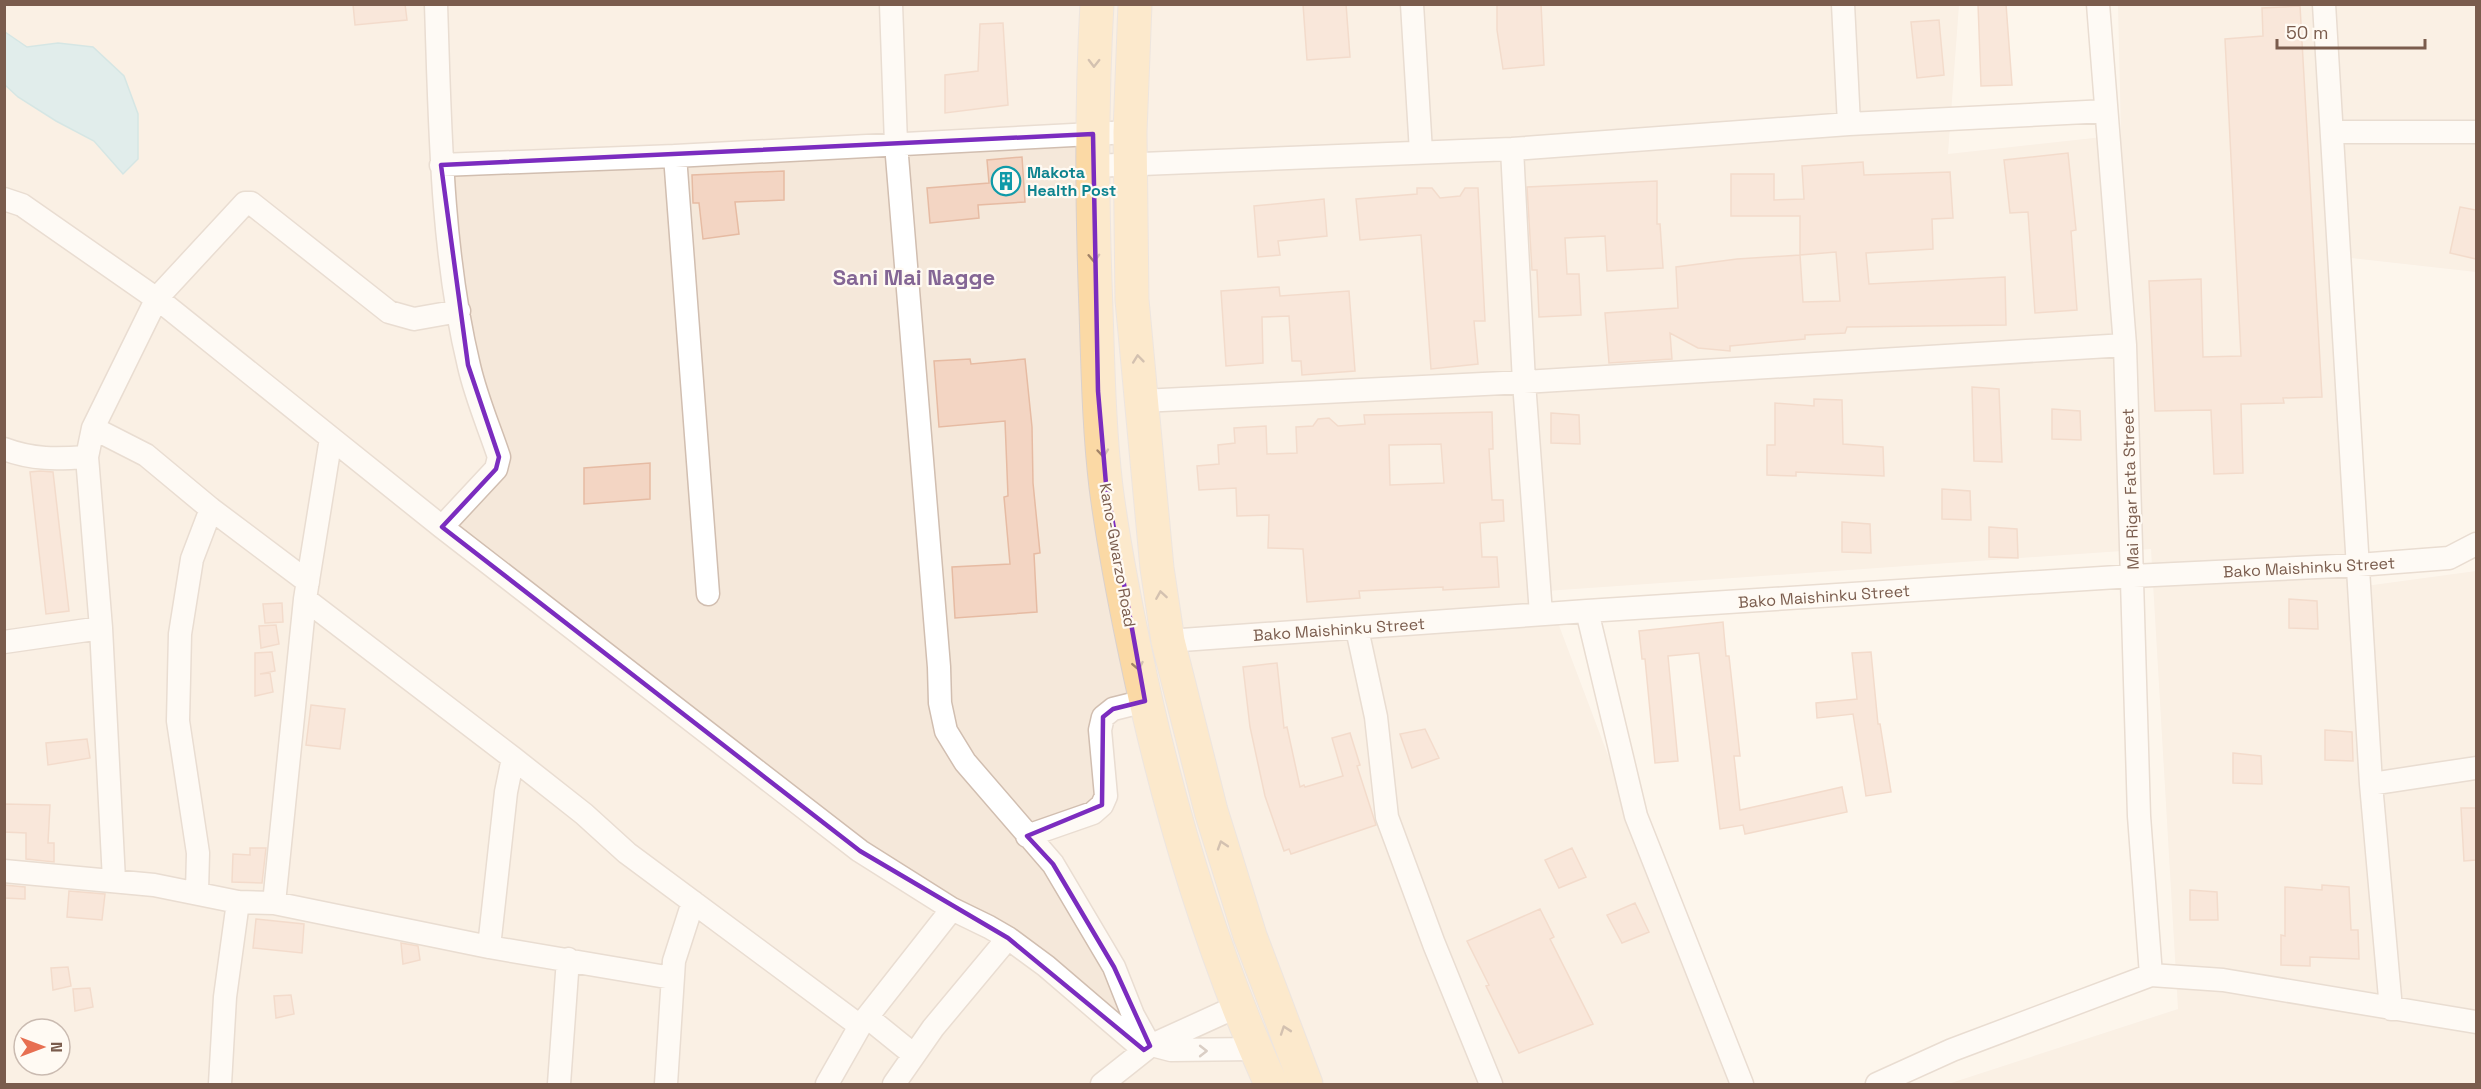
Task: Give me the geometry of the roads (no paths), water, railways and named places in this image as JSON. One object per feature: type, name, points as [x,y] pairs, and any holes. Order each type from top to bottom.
[{"type":"main road","name":"Kano-Gwarzo Road","points":[[1097,4],[1092,166],[1098,392],[1115,552],[1145,701],[1173,812],[1197,892],[1238,1006],[1270,1084]]},
{"type":"main road","points":[[1135,4],[1130,132],[1132,300],[1157,568],[1168,641],[1210,811],[1251,936],[1306,1084]]},
{"type":"street","points":[[436,4],[441,165],[459,311],[468,365],[499,457],[496,470],[442,528]]},
{"type":"street","points":[[891,4],[896,144],[940,703],[946,731],[965,762],[1053,864],[1114,967],[1133,1015],[1149,1047]]},
{"type":"street","points":[[1412,4],[1421,152]]},
{"type":"street","points":[[1843,4],[1850,124]]},
{"type":"street","name":"Mai Rigar Fata Street","points":[[2098,4],[2125,345],[2139,816],[2151,975]]},
{"type":"street","points":[[2324,4],[2372,784],[2391,1010]]},
{"type":"street","points":[[1092,166],[1512,149],[1850,124],[2106,111]]},
{"type":"street","points":[[441,165],[675,156],[1130,132]]},
{"type":"street","points":[[2332,132],[2476,132]]},
{"type":"street","points":[[1512,149],[1524,382],[1541,614]]},
{"type":"street","points":[[675,156],[708,594]]},
{"type":"street","points":[[4,199],[22,205],[157,298],[442,528],[860,850],[951,909],[1008,938],[1149,1047],[1171,1050],[1255,1049]]},
{"type":"street","points":[[114,880],[101,628],[87,457],[93,428],[157,298],[245,203],[251,204],[389,312],[414,319],[459,311]]},
{"type":"street","points":[[1142,401],[1524,382],[2125,345]]},
{"type":"street","points":[[93,428],[146,455],[306,591],[584,814],[627,853],[863,1022],[914,1055]]},
{"type":"street","points":[[274,903],[306,591],[331,438]]},
{"type":"street","points":[[4,449],[23,456],[49,460],[87,457]]},
{"type":"street","points":[[197,892],[198,854],[178,721],[180,634],[192,559],[211,509]]},
{"type":"street","name":"Bako Maishinku Street","points":[[1168,641],[1541,614],[2133,576],[2358,565],[2449,558],[2476,544]]},
{"type":"street","points":[[1587,611],[1636,816],[1742,1084]]},
{"type":"street","points":[[4,642],[101,628]]},
{"type":"street","points":[[1357,629],[1376,717],[1387,817],[1434,944],[1491,1084]]},
{"type":"street","points":[[1027,836],[1093,813],[1102,805],[1106,796],[1100,730],[1103,717],[1113,709],[1145,701]]},
{"type":"street","points":[[489,947],[506,792],[513,758]]},
{"type":"street","points":[[2372,784],[2476,768]]},
{"type":"street","points":[[4,871],[114,880],[197,892],[238,902],[274,903],[489,947],[672,978]]},
{"type":"street","points":[[220,1084],[225,997],[238,902]]},
{"type":"street","points":[[666,1084],[674,961],[693,902]]},
{"type":"street","points":[[827,1084],[863,1022],[951,909]]},
{"type":"street","points":[[894,1084],[960,993],[1008,938]]},
{"type":"street","points":[[559,1084],[568,959]]},
{"type":"street","points":[[1877,1084],[1952,1050],[2151,975],[2223,980],[2391,1010],[2476,1022]]},
{"type":"street","points":[[1102,1084],[1149,1047],[1238,1006]]},
{"type":"water","points":[[5,32],[27,47],[58,43],[93,47],[124,76],[138,114],[138,159],[123,174],[94,141],[56,121],[18,97],[5,85]]},
{"type":"place","name":"Makota Health Post","points":[[1006,181]]},
{"type":"district","name":"Sani Mai Nagge","points":[[914,277]]}]
